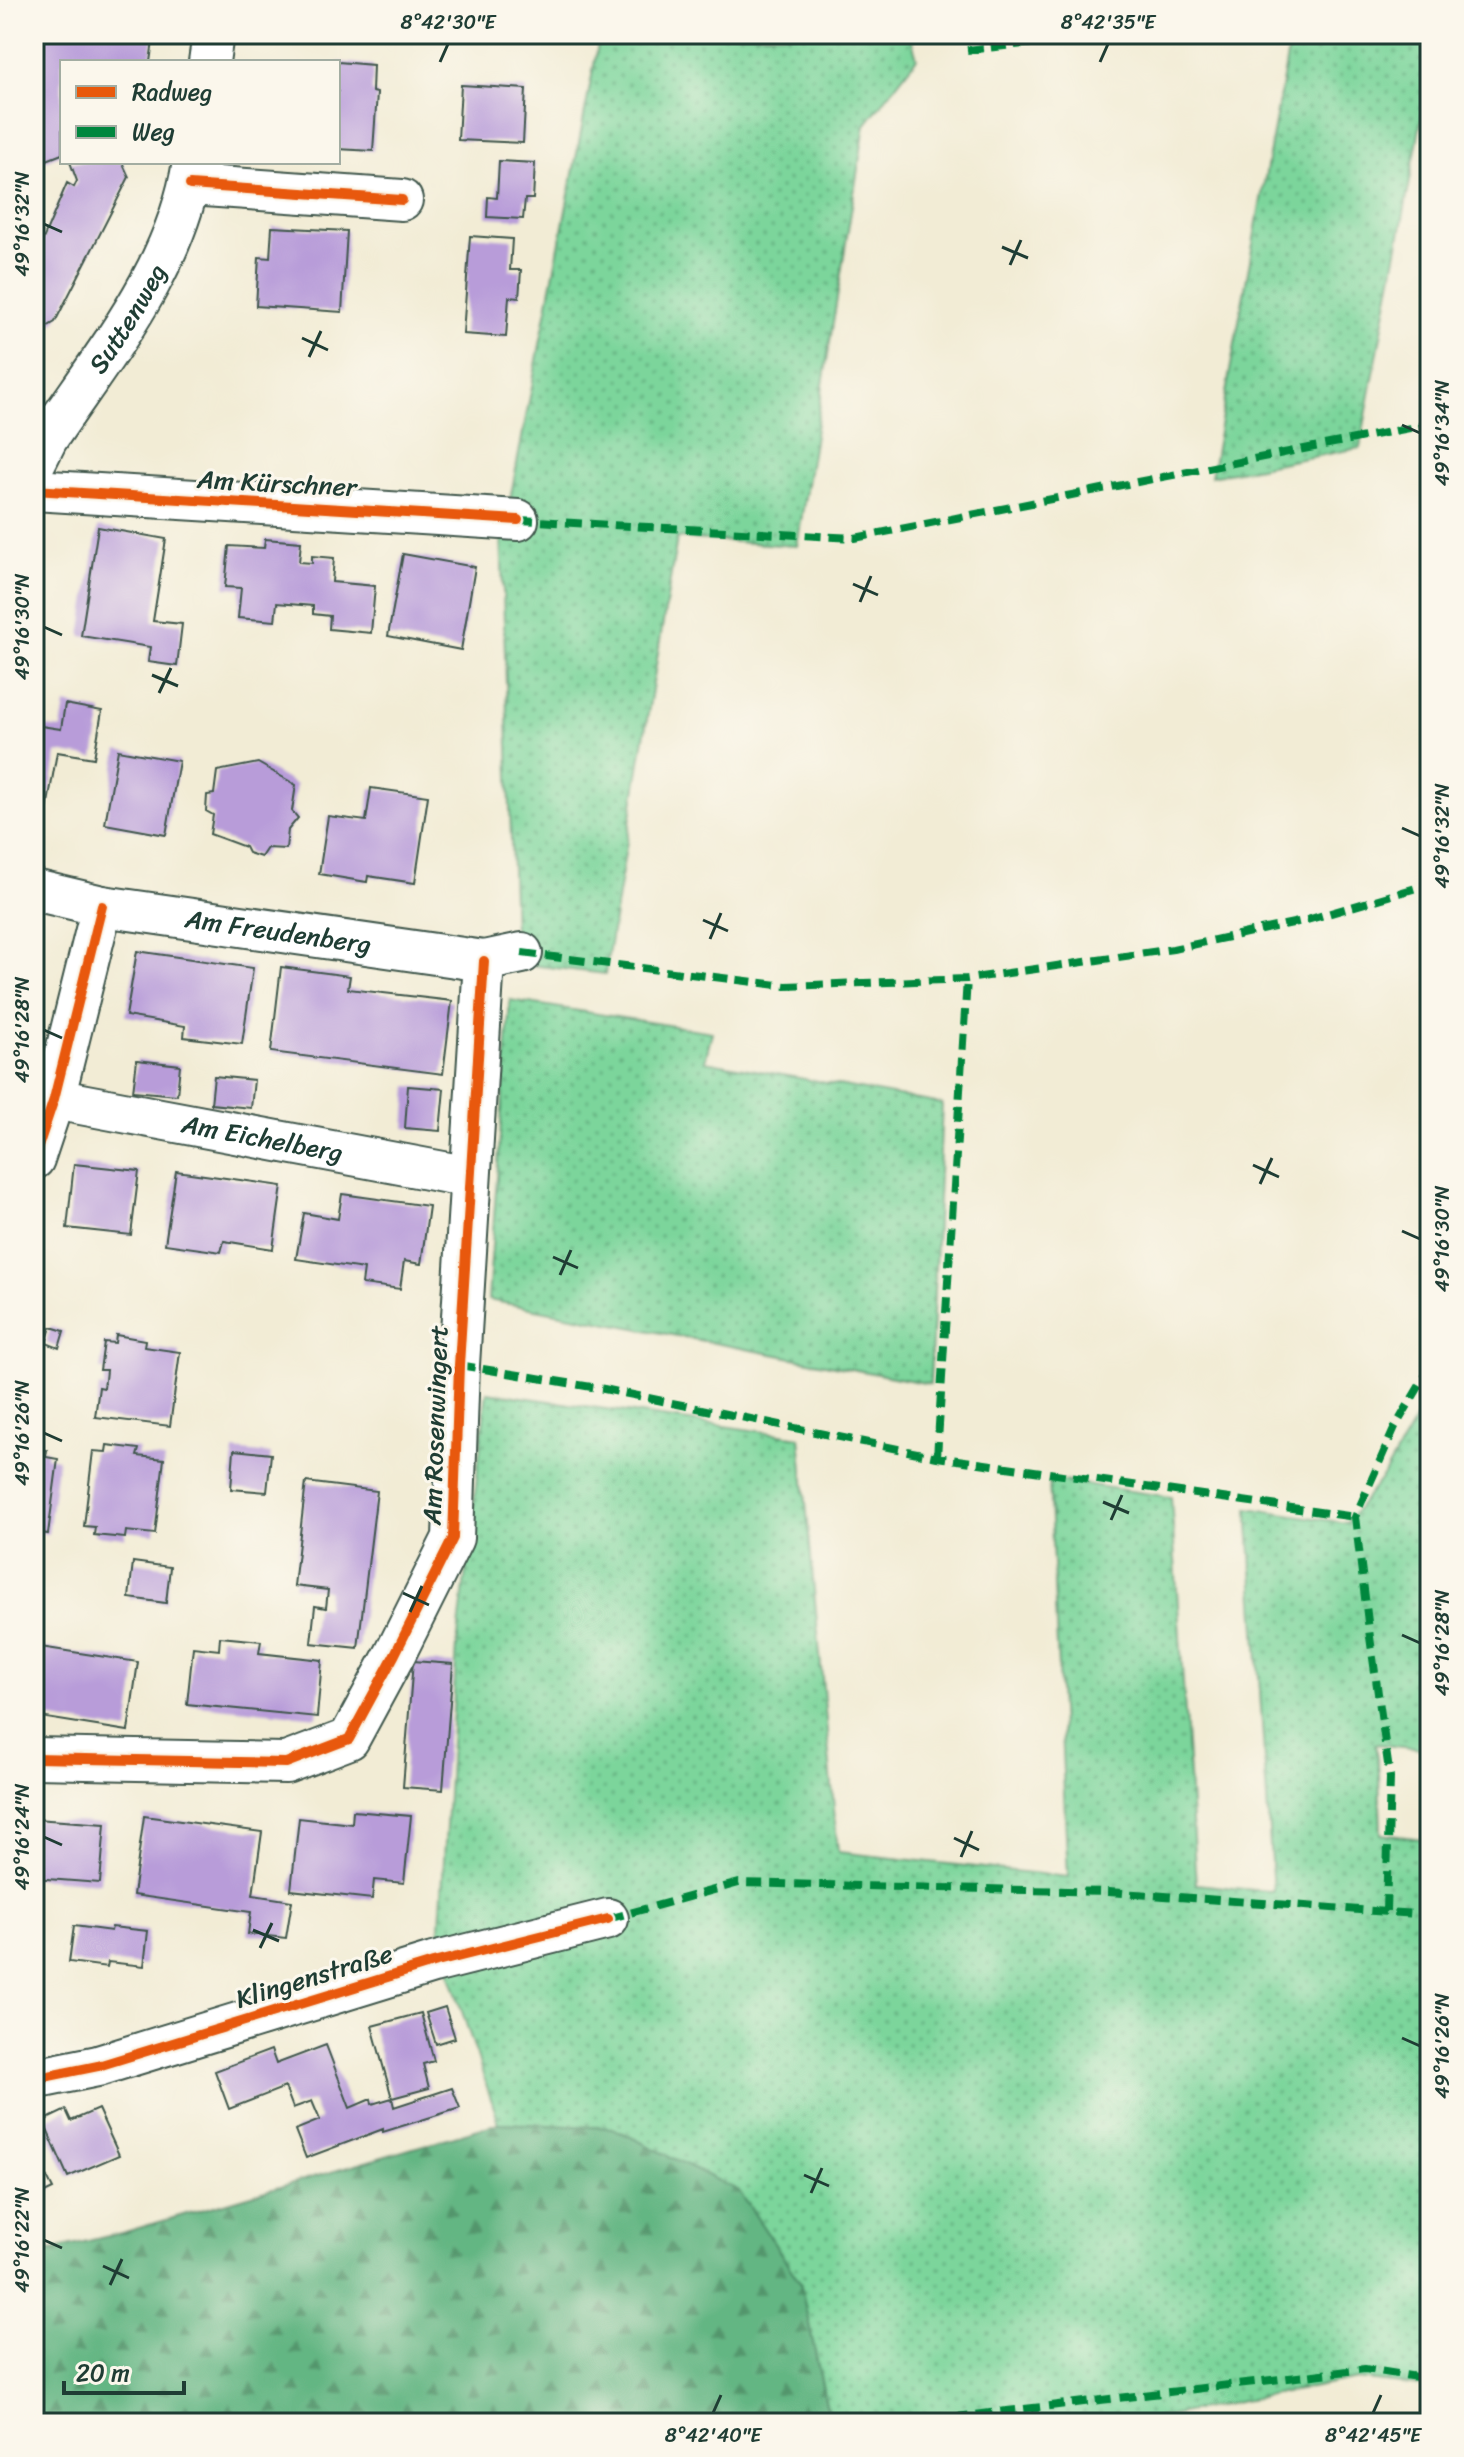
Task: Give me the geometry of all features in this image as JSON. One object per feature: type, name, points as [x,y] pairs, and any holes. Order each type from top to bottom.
[{"type":"street","points":[[209,60],[213,34]]},
{"type":"street","points":[[192,174],[402,200]]},
{"type":"street","name":"Suttenweg","points":[[34,465],[47,439],[153,280],[176,233],[192,174]]},
{"type":"street","name":"Am Kürschner","points":[[34,490],[518,520]]},
{"type":"street","name":"Am Freudenberg","points":[[34,890],[102,906],[484,961],[522,953]]},
{"type":"street","points":[[34,1159],[54,1099],[102,906]]},
{"type":"street","name":"Am Rosenwingert","points":[[34,1758],[286,1763],[349,1739],[453,1538],[458,1385],[484,961]]},
{"type":"street","name":"Am Eichelberg","points":[[54,1099],[470,1177]]},
{"type":"street","name":"Klingenstraße","points":[[34,2079],[98,2066],[433,1963],[608,1919]]},
{"type":"green space","points":[[600,34],[910,34],[917,58],[865,125],[797,546],[677,538],[605,974],[515,963],[501,530],[510,500]]},
{"type":"green space","points":[[1291,34],[1430,34],[1430,74],[1360,448],[1211,476]]},
{"type":"green space","points":[[510,1000],[712,1032],[705,1061],[942,1104],[930,1384],[488,1300]]},
{"type":"green space","points":[[487,1392],[800,1437],[838,1852],[1068,1877],[1049,1479],[1171,1497],[1196,1884],[1273,1892],[1248,1508],[1346,1523],[1384,1475],[1430,1394],[1430,1750],[1375,1744],[1381,1834],[1430,1840],[1430,2387],[1357,2379],[1129,2423],[989,2423],[988,2420],[966,2423],[830,2423],[800,2282],[613,2128],[499,2123],[439,1942],[457,1645]]},
{"type":"green space","points":[[499,2123],[613,2128],[739,2191],[800,2282],[830,2423],[34,2423],[34,2254],[125,2232]]},
{"type":"building","points":[[34,34],[154,34],[150,60],[60,60],[60,155],[34,165]]},
{"type":"building","points":[[340,62],[373,65],[372,92],[377,93],[373,151],[340,149]]},
{"type":"building","points":[[461,85],[526,89],[523,143],[458,140]]},
{"type":"building","points":[[499,161],[535,163],[533,199],[525,199],[523,219],[487,217],[488,197],[497,198]]},
{"type":"building","points":[[71,164],[123,164],[129,177],[55,322],[45,328],[44,335],[34,339],[34,266],[41,264],[38,251],[67,183],[74,187],[77,181]]},
{"type":"building","points":[[272,227],[347,231],[342,312],[256,306],[259,257],[270,258]]},
{"type":"building","points":[[470,236],[512,239],[510,270],[521,270],[519,298],[509,297],[506,337],[463,334]]},
{"type":"building","points":[[98,527],[166,539],[153,621],[182,624],[177,666],[148,662],[150,647],[81,636]]},
{"type":"building","points":[[265,539],[301,542],[299,562],[312,563],[312,556],[334,558],[332,582],[375,586],[371,633],[329,629],[330,616],[313,614],[313,606],[277,603],[275,621],[238,618],[241,588],[225,587],[229,546],[264,548]]},
{"type":"building","points":[[403,554],[475,567],[461,650],[388,636]]},
{"type":"building","points":[[65,704],[102,711],[94,758],[57,752],[47,809],[34,807],[34,725],[61,729]]},
{"type":"building","points":[[118,750],[179,761],[166,835],[105,824]]},
{"type":"building","points":[[258,763],[296,785],[292,811],[298,818],[288,830],[286,849],[267,848],[261,857],[248,853],[245,847],[210,834],[213,815],[206,811],[207,795],[214,794],[217,771]]},
{"type":"building","points":[[371,788],[428,796],[415,883],[368,876],[367,882],[319,874],[328,816],[366,821]]},
{"type":"building","points":[[137,951],[253,968],[242,1044],[184,1037],[185,1026],[126,1016]]},
{"type":"building","points":[[281,967],[350,976],[348,989],[452,1001],[443,1074],[271,1052]]},
{"type":"building","points":[[137,1060],[180,1065],[177,1095],[133,1091]]},
{"type":"building","points":[[214,1076],[254,1080],[251,1108],[211,1104]]},
{"type":"building","points":[[408,1086],[444,1089],[440,1131],[405,1128]]},
{"type":"building","points":[[74,1164],[139,1171],[131,1235],[67,1228]]},
{"type":"building","points":[[176,1171],[282,1186],[273,1249],[224,1241],[221,1252],[165,1244]]},
{"type":"building","points":[[342,1194],[429,1206],[421,1264],[404,1261],[400,1289],[362,1284],[364,1269],[296,1259],[304,1213],[338,1219]]},
{"type":"building","points":[[51,1327],[64,1331],[59,1348],[46,1343]]},
{"type":"building","points":[[116,1335],[145,1340],[144,1347],[180,1352],[170,1426],[95,1417],[99,1387],[104,1388],[105,1380],[106,1370],[100,1370],[104,1342],[115,1343]]},
{"type":"building","points":[[107,1445],[139,1449],[137,1456],[164,1459],[155,1534],[126,1531],[125,1538],[94,1535],[95,1527],[84,1526],[93,1451],[106,1452]]},
{"type":"building","points":[[34,1448],[47,1450],[46,1457],[58,1459],[48,1534],[34,1532]]},
{"type":"building","points":[[234,1450],[271,1454],[267,1492],[231,1489]]},
{"type":"building","points":[[306,1482],[377,1491],[358,1648],[311,1643],[315,1606],[326,1608],[328,1590],[294,1586]]},
{"type":"building","points":[[133,1562],[170,1567],[166,1603],[129,1598]]},
{"type":"building","points":[[220,1637],[261,1641],[259,1653],[322,1660],[317,1717],[187,1704],[193,1647],[219,1650]]},
{"type":"building","points":[[34,1646],[138,1662],[128,1731],[34,1716]]},
{"type":"building","points":[[413,1661],[453,1664],[443,1790],[403,1787]]},
{"type":"building","points":[[353,1811],[411,1816],[404,1883],[374,1880],[372,1899],[291,1890],[299,1818],[352,1824]]},
{"type":"building","points":[[144,1816],[262,1832],[253,1895],[292,1901],[286,1938],[248,1934],[251,1912],[133,1895]]},
{"type":"building","points":[[35,1819],[105,1824],[100,1883],[34,1878]]},
{"type":"building","points":[[74,1926],[111,1931],[112,1927],[148,1931],[144,1966],[108,1962],[107,1967],[69,1962]]},
{"type":"building","points":[[445,2007],[455,2038],[436,2044],[426,2013]]},
{"type":"building","points":[[421,2013],[434,2061],[423,2064],[429,2088],[392,2098],[372,2026]]},
{"type":"building","points":[[326,2045],[350,2108],[371,2099],[372,2104],[392,2098],[394,2107],[452,2088],[460,2108],[383,2132],[383,2129],[306,2158],[295,2130],[320,2120],[312,2101],[293,2108],[285,2087],[229,2109],[215,2071],[271,2050],[276,2064]]},
{"type":"building","points":[[98,2109],[119,2155],[68,2177],[43,2121],[66,2110],[71,2121]]},
{"type":"building","points":[[34,2152],[53,2189],[34,2198]]},
{"type":"marked path","points":[[967,50],[1119,34]]},
{"type":"marked path","points":[[518,520],[855,538],[1430,424]]},
{"type":"marked path","points":[[522,953],[786,986],[967,979],[1173,949],[1307,920],[1430,884]]},
{"type":"marked path","points":[[937,1457],[967,979]]},
{"type":"marked path","points":[[459,1365],[604,1389],[937,1457],[1355,1517]]},
{"type":"marked path","points":[[1386,1911],[1390,1778],[1355,1517],[1395,1427],[1430,1368]]},
{"type":"marked path","points":[[608,1919],[739,1883],[1108,1892],[1430,1915]]},
{"type":"marked path","points":[[905,2423],[1365,2369],[1430,2379]]},
{"type":"cycle path","points":[[190,185],[402,200]]},
{"type":"cycle path","points":[[34,490],[518,520]]},
{"type":"cycle path","points":[[34,1159],[54,1099],[102,906]]},
{"type":"cycle path","points":[[34,1758],[286,1763],[349,1739],[453,1538],[459,1365],[484,961]]},
{"type":"cycle path","points":[[34,2079],[98,2066],[433,1963],[608,1919]]}]
